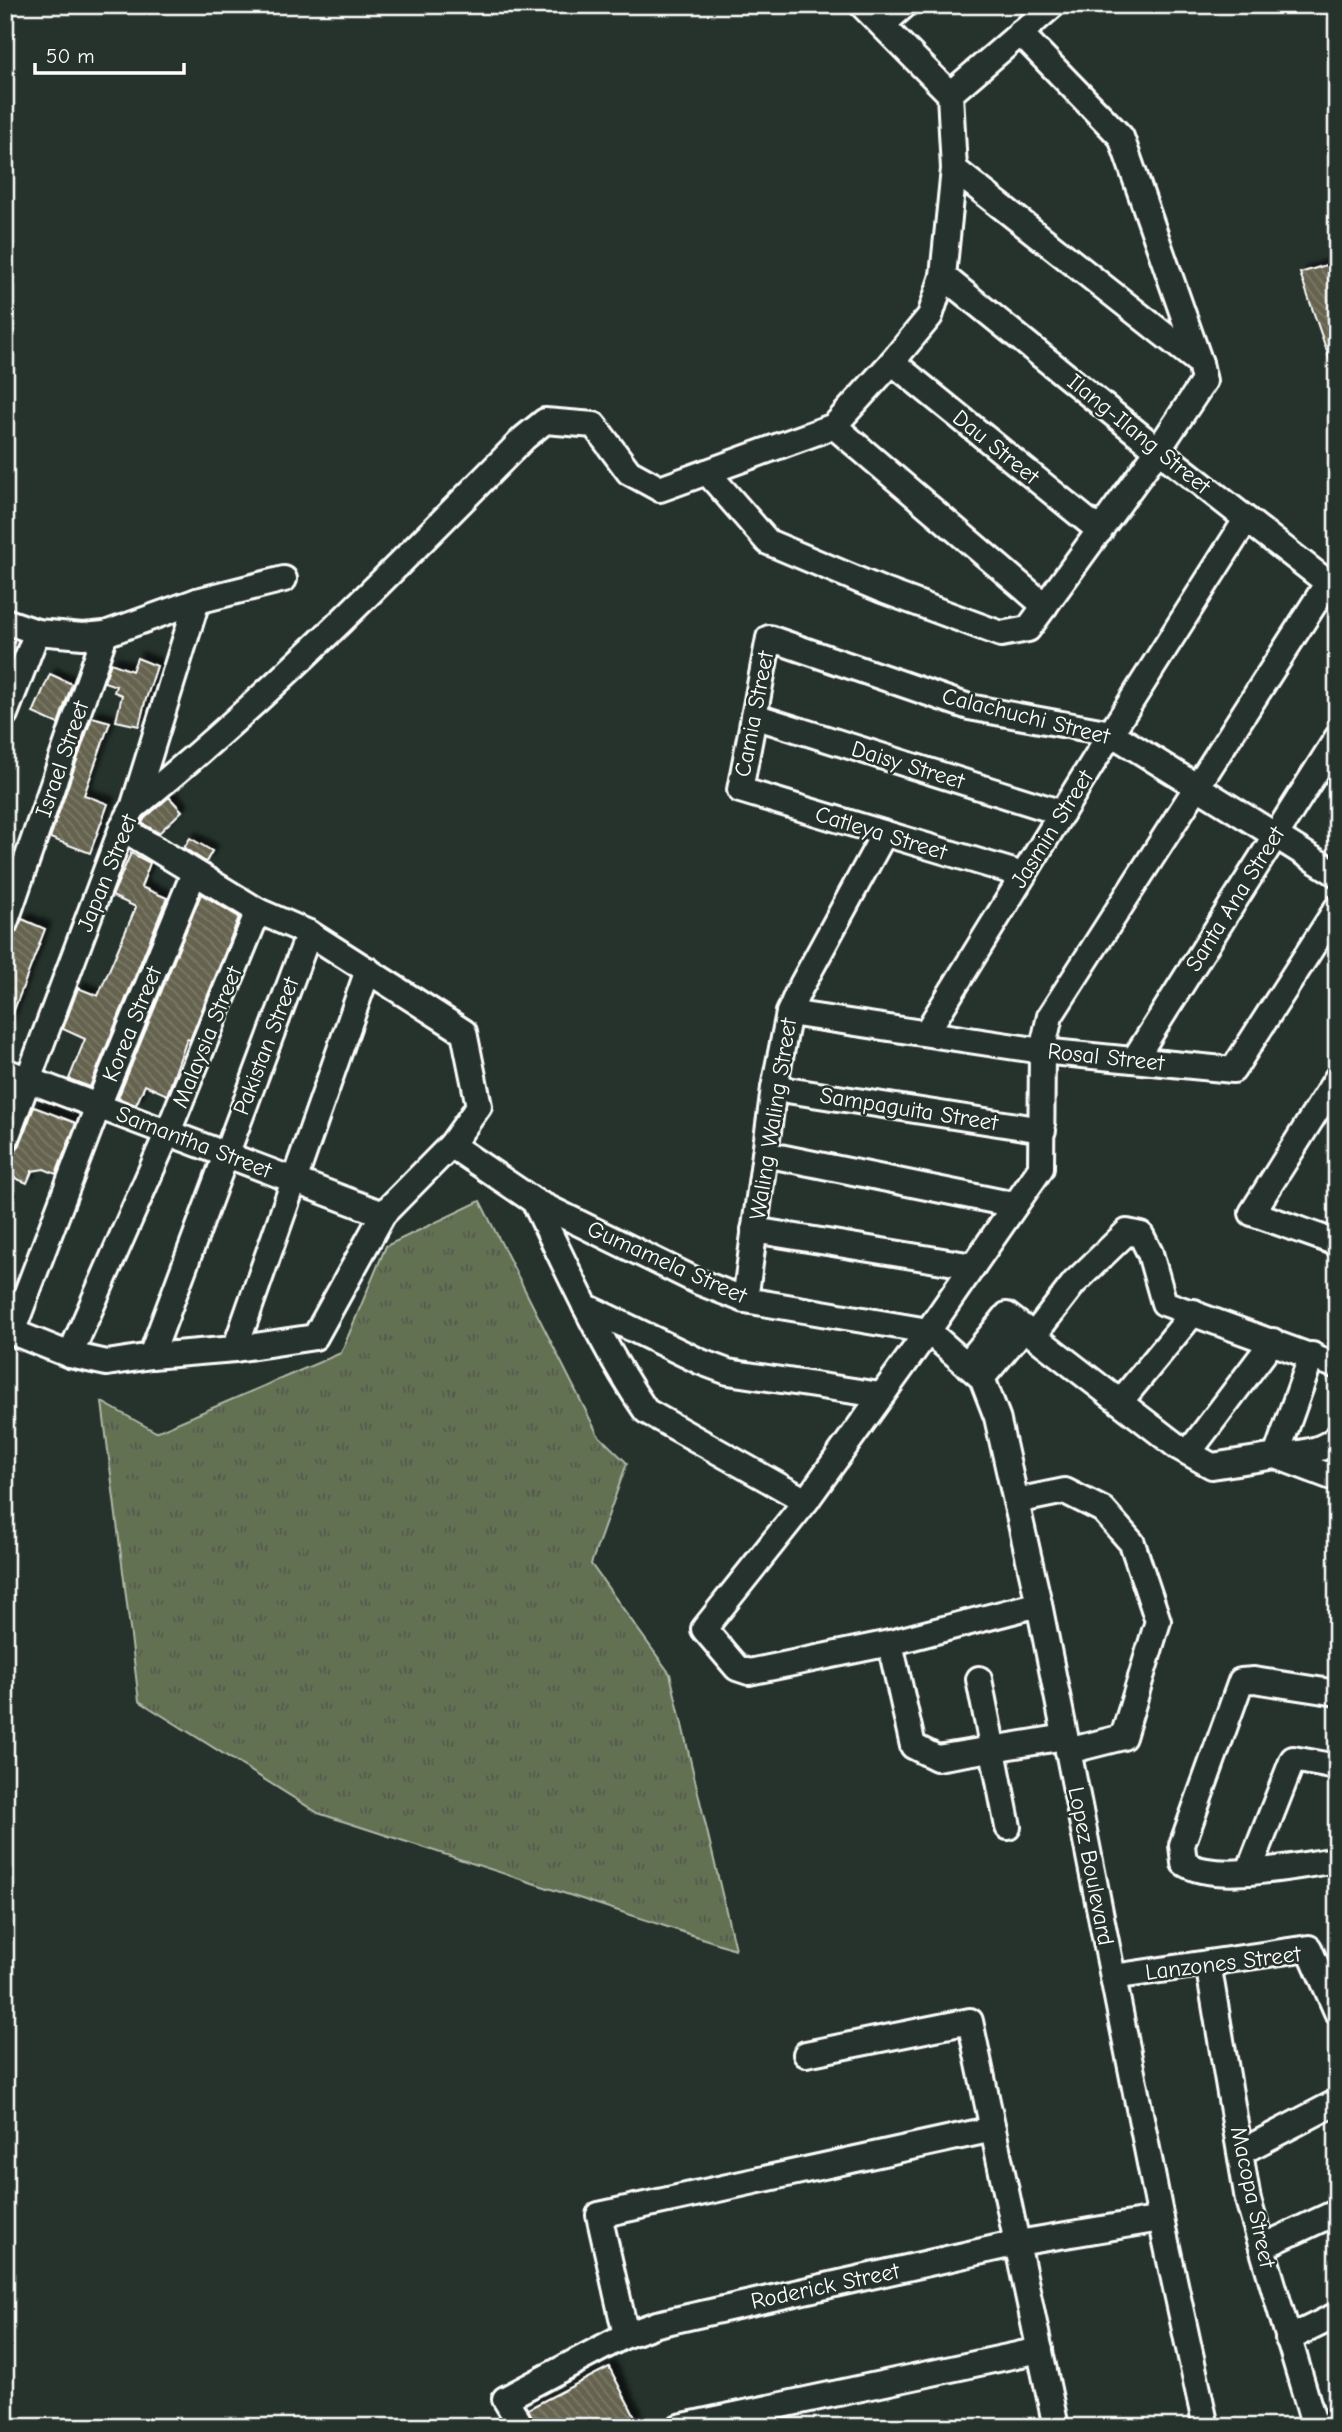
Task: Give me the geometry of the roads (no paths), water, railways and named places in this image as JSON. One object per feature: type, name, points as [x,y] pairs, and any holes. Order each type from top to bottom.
[{"type":"street","points":[[8,1331],[70,1355],[107,1363],[315,1337],[383,1214],[451,1145],[480,1106],[464,1032],[309,933],[258,911],[194,873],[127,818],[373,592],[524,438],[545,421],[594,425],[629,472],[660,489],[834,426],[892,362],[930,317],[943,276],[954,169],[950,94],[862,5]]},
{"type":"street","points":[[882,25],[905,5]]},
{"type":"street","points":[[950,94],[1053,5]]},
{"type":"street","points":[[707,472],[768,542],[882,590],[1001,634],[1028,629],[1158,450],[1204,381],[1200,363],[1121,137],[1020,33]]},
{"type":"street","points":[[954,169],[1200,363]]},
{"type":"street","name":"Ilang-Ilang Street","points":[[943,276],[1332,587]]},
{"type":"street","name":"Dau Street","points":[[892,362],[1100,531]]},
{"type":"street","points":[[834,426],[1045,606]]},
{"type":"street","name":"Jasmin Street","points":[[926,1033],[1111,733],[1247,520]]},
{"type":"street","points":[[5,621],[37,632],[83,636],[105,634],[197,601],[284,579]]},
{"type":"street","points":[[1039,1604],[890,1643],[749,1672],[737,1668],[704,1629],[806,1501],[1041,1168],[1042,1051],[1050,1016],[1197,787],[1332,587]]},
{"type":"street","name":"Japan Street","points":[[5,1141],[127,818],[197,601]]},
{"type":"street","points":[[5,714],[37,632]]},
{"type":"street","name":"Israel Street","points":[[5,923],[105,634]]},
{"type":"street","name":"Calachuchi Street","points":[[769,638],[969,707],[1111,733],[1337,874]]},
{"type":"street","name":"Camia Street","points":[[740,790],[769,638]]},
{"type":"street","name":"Daisy Street","points":[[754,716],[1062,813]]},
{"type":"street","name":"Santa Ana Street","points":[[1134,1060],[1337,738]]},
{"type":"street","name":"Catleya Street","points":[[740,790],[1023,875]]},
{"type":"street","name":"Waling Waling Street","points":[[744,1300],[774,1088],[789,1013],[884,834]]},
{"type":"street","name":"Korea Street","points":[[8,1331],[194,873]]},
{"type":"street","name":"Rosal Street","points":[[789,1013],[1042,1051],[1233,1070],[1337,908]]},
{"type":"street","name":"Malaysia Street","points":[[70,1355],[168,1132],[258,911]]},
{"type":"street","name":"Pakistan Street","points":[[151,1356],[309,933]]},
{"type":"street","points":[[235,1349],[368,970]]},
{"type":"street","name":"Samantha Street","points":[[5,1071],[383,1214]]},
{"type":"street","points":[[1337,1078],[1252,1213],[1337,1243]]},
{"type":"street","name":"Sampaguita Street","points":[[774,1088],[1043,1130]]},
{"type":"street","name":"Gumamela Street","points":[[451,1145],[534,1201],[699,1282],[744,1300],[928,1331]]},
{"type":"street","points":[[765,1154],[1015,1205]]},
{"type":"street","points":[[534,1201],[585,1306],[646,1411],[806,1501]]},
{"type":"street","points":[[754,1230],[973,1266]]},
{"type":"street","points":[[928,1331],[974,1371],[1029,1332],[1074,1283],[1127,1232],[1141,1235],[1150,1253],[1164,1303],[1337,1366]]},
{"type":"street","points":[[585,1306],[701,1362],[728,1372],[880,1395]]},
{"type":"street","points":[[1120,1402],[1194,1312]]},
{"type":"street","points":[[1029,1332],[1178,1447],[1212,1466],[1311,1451],[1332,1443],[1337,1437]]},
{"type":"street","points":[[1189,1452],[1273,1341]]},
{"type":"street","points":[[1276,1455],[1312,1355]]},
{"type":"street","name":"Lopez Boulevard","points":[[974,1371],[996,1417],[1039,1604],[1161,2219],[1206,2427]]},
{"type":"street","points":[[1276,1455],[1337,1479]]},
{"type":"street","points":[[890,1643],[913,1746],[937,1758],[993,1748],[1067,1744],[1123,1737],[1158,1620],[1132,1543],[1103,1510],[1065,1491],[1016,1502]]},
{"type":"street","points":[[979,1679],[1008,1827]]},
{"type":"street","points":[[1337,1693],[1254,1680],[1241,1681],[1182,1845],[1184,1863],[1193,1869],[1209,1872],[1249,1871],[1337,1860]]},
{"type":"street","points":[[1249,1871],[1293,1759],[1337,1767]]},
{"type":"street","name":"Lanzones Street","points":[[1113,1977],[1309,1948],[1337,2012]]},
{"type":"street","name":"Macopa Street","points":[[1208,1963],[1248,2200],[1315,2427]]},
{"type":"street","points":[[806,2054],[970,2021],[1056,2427]]},
{"type":"street","points":[[1241,2152],[1337,2102]]},
{"type":"street","points":[[626,2335],[599,2215],[993,2129]]},
{"type":"street","points":[[1262,2247],[1337,2212]]},
{"type":"street","name":"Roderick Street","points":[[522,2427],[505,2399],[626,2335],[687,2316],[1018,2243],[1161,2219]]},
{"type":"street","points":[[1288,2339],[1337,2315]]},
{"type":"street","points":[[679,2427],[1040,2350]]},
{"type":"street","points":[[1329,2427],[1337,2423]]}]
